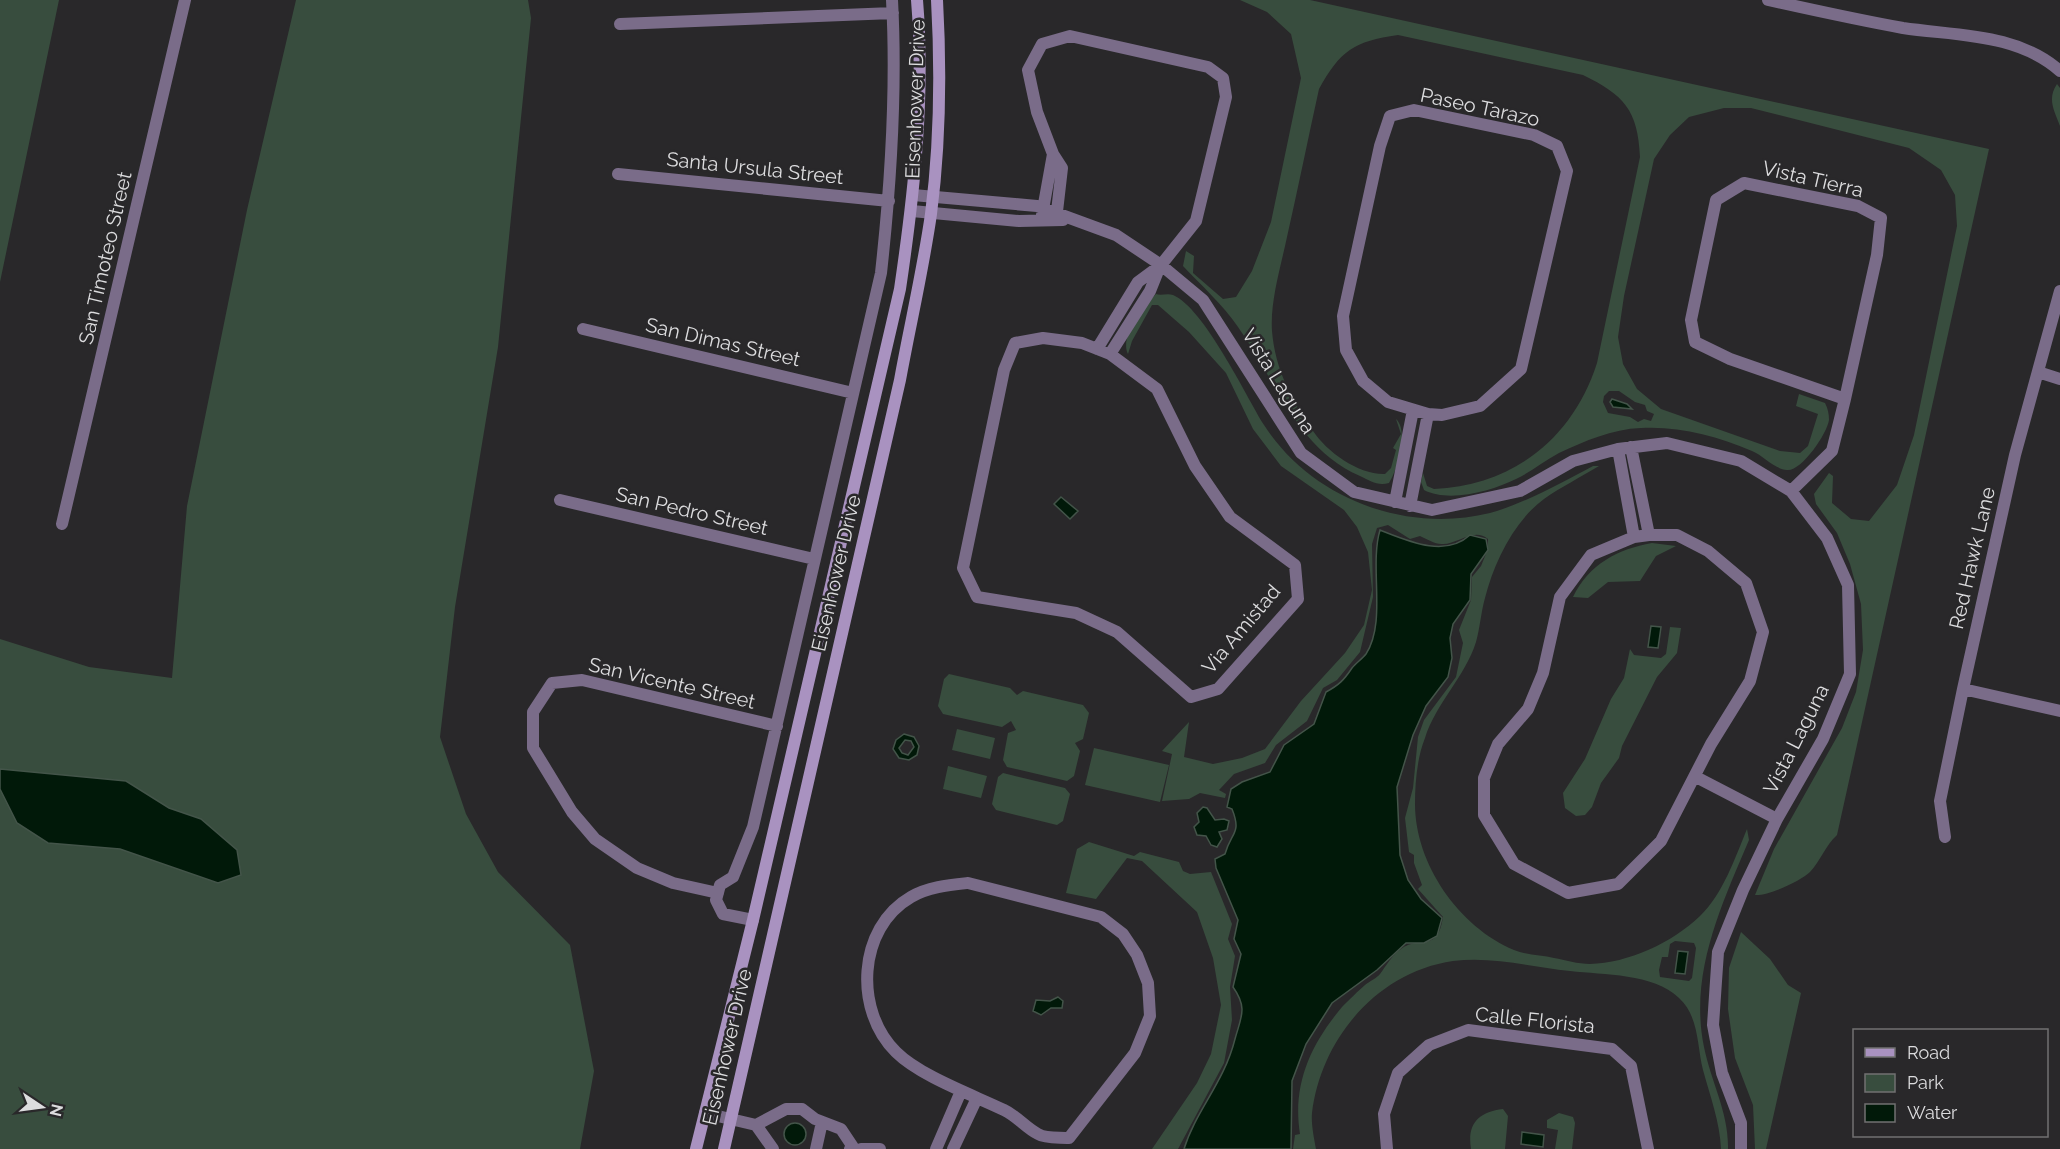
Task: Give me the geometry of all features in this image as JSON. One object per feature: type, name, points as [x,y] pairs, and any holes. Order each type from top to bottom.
[{"type":"main road","name":"Eisenhower Drive","points":[[696,1149],[753,920],[891,332],[912,211],[919,100],[917,0]]},
{"type":"main road","name":"Eisenhower Drive","points":[[724,1149],[900,380],[931,213],[938,105],[937,0]]},
{"type":"street","name":"San Timoteo Street","points":[[62,524],[184,0]]},
{"type":"street","name":"Eisenhower Drive","points":[[718,892],[720,885],[732,877],[753,827],[881,273],[889,201],[895,81],[892,0]]},
{"type":"street","points":[[1767,0],[1903,28],[2018,45],[2046,59],[2060,71]]},
{"type":"street","points":[[620,24],[893,13]]},
{"type":"street","points":[[1057,217],[1062,168],[1053,154],[1036,112],[1028,70],[1042,44],[1070,36],[1208,67],[1223,78],[1227,97],[1196,221],[1161,265],[1138,282],[1097,349]]},
{"type":"street","name":"Paseo Tarazo","points":[[1414,110],[1534,135],[1557,146],[1567,171],[1521,369],[1480,406],[1442,415],[1413,410],[1388,402],[1362,381],[1346,351],[1343,316],[1390,116],[1414,110]]},
{"type":"street","points":[[1041,222],[1053,154]]},
{"type":"street","name":"Santa Ursula Street","points":[[618,174],[889,201]]},
{"type":"street","name":"Vista Tierra","points":[[1791,491],[1832,451],[1845,399],[1877,255],[1881,218],[1858,206],[1744,183],[1716,200],[1691,320],[1695,342],[1730,359],[1845,399]]},
{"type":"street","name":"Vista Laguna","points":[[913,195],[1043,208],[1057,217],[1116,235],[1161,265],[1203,300],[1301,453],[1354,492],[1432,510],[1520,491],[1573,461],[1618,449],[1667,442],[1741,461],[1791,491],[1827,538],[1848,585],[1850,674],[1823,739],[1777,819],[1743,890],[1718,952],[1713,1025],[1722,1073],[1741,1123],[1741,1149]]},
{"type":"street","points":[[997,219],[999,203]]},
{"type":"street","name":"Vista Laguna","points":[[912,211],[1041,222],[1057,217]]},
{"type":"street","points":[[1110,354],[1150,291],[1161,265]]},
{"type":"street","name":"Red Hawk Lane","points":[[1945,837],[1940,801],[1963,689],[2015,455],[2060,291]]},
{"type":"street","name":"San Dimas Street","points":[[583,329],[853,393]]},
{"type":"street","name":"Via Amistad","points":[[1043,338],[1082,343],[1097,349],[1110,354],[1157,389],[1195,466],[1230,517],[1295,565],[1298,599],[1218,689],[1191,697],[1117,632],[1076,613],[977,597],[963,568],[1004,370],[1015,343],[1043,338]]},
{"type":"street","points":[[2038,372],[2060,379]]},
{"type":"street","points":[[1395,502],[1413,410]]},
{"type":"street","points":[[1410,506],[1428,414]]},
{"type":"street","points":[[1631,447],[1648,535]]},
{"type":"street","points":[[1618,449],[1634,537]]},
{"type":"street","name":"San Pedro Street","points":[[560,500],[814,559]]},
{"type":"street","points":[[1648,535],[1677,535],[1708,551],[1746,582],[1763,632],[1750,681],[1711,744],[1661,841],[1618,884],[1568,893],[1514,864],[1484,815],[1484,778],[1498,744],[1528,709],[1543,673],[1560,597],[1591,555],[1634,537],[1648,535]]},
{"type":"street","name":"San Vicente Street","points":[[718,892],[673,883],[637,868],[595,839],[572,812],[533,748],[533,712],[552,683],[582,680],[777,726]]},
{"type":"street","points":[[1963,689],[2060,711]]},
{"type":"street","points":[[1696,777],[1777,819]]},
{"type":"street","points":[[968,883],[1101,917],[1123,934],[1137,955],[1148,983],[1150,1016],[1135,1053],[1069,1138],[1039,1136],[1007,1111],[977,1098],[896,1053],[876,1025],[867,994],[868,958],[890,916],[910,897],[933,888],[968,883]]},
{"type":"street","points":[[718,892],[716,900],[723,914],[753,920]]},
{"type":"street","name":"Calle Florista","points":[[1387,1149],[1384,1114],[1398,1073],[1429,1046],[1468,1030],[1612,1049],[1631,1066],[1648,1149]]},
{"type":"street","points":[[936,1149],[961,1091]]},
{"type":"street","points":[[953,1149],[977,1098]]},
{"type":"street","points":[[756,1125],[786,1109],[802,1109],[822,1122],[845,1132],[856,1149],[880,1149]]},
{"type":"street","points":[[705,1113],[756,1125],[773,1149]]},
{"type":"street","points":[[816,1149],[822,1122]]},
{"type":"green space","points":[[0,0],[59,0],[0,282]]},
{"type":"green space","points":[[296,0],[528,0],[531,18],[498,347],[455,607],[440,737],[466,814],[498,872],[570,945],[594,1071],[580,1149],[0,1149],[0,639],[89,667],[172,678],[187,506],[247,210]]},
{"type":"green space","points":[[1240,0],[1310,0],[1989,149],[1837,835],[1810,872],[1799,880],[1776,891],[1755,895],[1774,849],[1842,728],[1856,692],[1863,650],[1861,604],[1850,564],[1837,533],[1816,504],[1814,494],[1829,473],[1833,476],[1832,503],[1851,519],[1869,521],[1897,485],[1914,435],[1957,226],[1955,195],[1941,170],[1909,148],[1751,108],[1724,108],[1689,117],[1670,135],[1654,159],[1624,296],[1618,337],[1623,364],[1637,389],[1661,409],[1780,451],[1800,453],[1808,446],[1818,414],[1796,406],[1799,394],[1825,403],[1829,420],[1819,442],[1806,459],[1793,469],[1787,470],[1752,451],[1711,437],[1684,430],[1630,429],[1609,433],[1579,444],[1559,453],[1522,476],[1495,488],[1470,494],[1434,494],[1424,490],[1421,482],[1423,473],[1427,486],[1434,489],[1463,486],[1490,478],[1536,453],[1556,435],[1573,414],[1597,363],[1640,157],[1639,141],[1632,116],[1619,97],[1583,75],[1398,35],[1359,45],[1334,65],[1319,89],[1276,284],[1272,331],[1281,371],[1298,408],[1319,439],[1344,461],[1365,471],[1385,474],[1391,468],[1396,450],[1393,448],[1401,434],[1396,419],[1402,432],[1399,460],[1389,483],[1377,483],[1338,464],[1303,431],[1252,347],[1232,319],[1183,266],[1186,251],[1194,256],[1193,273],[1223,299],[1236,297],[1252,271],[1271,222],[1301,78],[1291,34],[1267,12]],"holes":[[[1609,391],[1619,391],[1635,402],[1645,405],[1647,411],[1654,414],[1651,421],[1644,419],[1638,422],[1630,417],[1608,413],[1603,402],[1604,396]]]},
{"type":"green space","points":[[2057,84],[2060,88],[2060,126],[2052,100]]},
{"type":"green space","points":[[1156,294],[1173,295],[1185,303],[1198,317],[1211,334],[1264,425],[1284,451],[1307,472],[1334,490],[1363,504],[1394,514],[1425,518],[1458,518],[1490,513],[1543,492],[1593,466],[1599,466],[1533,508],[1507,543],[1489,584],[1471,655],[1436,713],[1422,746],[1415,788],[1417,827],[1423,849],[1444,891],[1475,926],[1494,940],[1519,952],[1590,964],[1619,960],[1649,950],[1689,926],[1715,897],[1728,875],[1747,829],[1749,840],[1710,941],[1701,993],[1700,1020],[1704,1047],[1723,1110],[1728,1149],[1721,1149],[1717,1119],[1703,1070],[1694,1022],[1686,1005],[1668,990],[1656,984],[1628,977],[1497,961],[1468,960],[1425,968],[1400,979],[1377,994],[1357,1013],[1327,1060],[1318,1086],[1312,1113],[1316,1149],[1293,1149],[1295,1135],[1300,1134],[1298,1116],[1302,1082],[1306,1066],[1321,1035],[1342,1007],[1379,975],[1398,951],[1409,945],[1433,939],[1440,928],[1443,917],[1418,889],[1422,885],[1414,863],[1414,855],[1409,852],[1405,818],[1413,788],[1418,737],[1424,720],[1456,677],[1463,643],[1459,630],[1471,600],[1472,577],[1481,566],[1488,549],[1488,539],[1472,535],[1440,544],[1420,536],[1410,539],[1388,525],[1377,528],[1372,544],[1373,597],[1360,652],[1337,680],[1323,688],[1307,721],[1276,745],[1265,763],[1234,774],[1219,790],[1226,794],[1225,798],[1200,793],[1189,799],[1162,801],[1172,754],[1162,751],[1189,722],[1184,757],[1213,764],[1242,758],[1265,749],[1301,701],[1345,653],[1364,625],[1372,590],[1368,552],[1357,527],[1344,510],[1281,466],[1253,429],[1226,373],[1189,332],[1158,305],[1152,305],[1132,341],[1128,354],[1127,339],[1134,322]],"holes":[[[1675,941],[1694,943],[1696,948],[1692,978],[1689,981],[1660,977],[1662,957],[1668,957],[1670,944]]]},
{"type":"green space","points":[[1652,543],[1676,546],[1656,556],[1640,581],[1608,582],[1588,598],[1573,597],[1587,575],[1606,560],[1628,549]]},
{"type":"green space","points":[[1670,627],[1681,628],[1677,653],[1657,677],[1622,746],[1619,758],[1601,783],[1592,807],[1585,815],[1576,816],[1565,808],[1563,793],[1585,759],[1611,699],[1624,678],[1630,649],[1634,655],[1661,658],[1666,654]]},
{"type":"green space","points":[[949,674],[1010,688],[1017,695],[1023,691],[1083,705],[1089,713],[1083,739],[1075,743],[1080,751],[1074,776],[1067,781],[1007,767],[1003,760],[1008,733],[1016,730],[1011,721],[1002,727],[943,714],[938,706],[944,679]]},
{"type":"green space","points":[[957,729],[995,738],[990,759],[952,750]]},
{"type":"green space","points":[[1094,748],[1169,765],[1160,802],[1085,785]]},
{"type":"green space","points":[[948,766],[987,776],[981,798],[943,789]]},
{"type":"green space","points":[[1003,773],[1065,788],[1070,794],[1063,821],[1057,825],[996,810],[992,804],[998,777]]},
{"type":"green space","points":[[1089,842],[1134,856],[1140,852],[1179,862],[1183,871],[1190,874],[1211,872],[1232,924],[1228,939],[1235,956],[1230,987],[1232,1020],[1224,1063],[1178,1149],[1152,1149],[1197,1083],[1211,1054],[1221,1005],[1213,958],[1197,912],[1142,861],[1127,858],[1096,899],[1066,893],[1077,849]]},
{"type":"green space","points":[[1741,932],[1770,959],[1788,985],[1801,993],[1766,1149],[1755,1149],[1753,1105],[1735,1058],[1728,1009],[1729,968]]},
{"type":"green space","points":[[1503,1109],[1508,1116],[1505,1149],[1471,1149],[1471,1133],[1476,1121],[1487,1113]]},
{"type":"green space","points":[[1559,1113],[1573,1117],[1575,1123],[1572,1149],[1555,1149],[1558,1130],[1547,1128],[1547,1120]]},
{"type":"water","points":[[1612,399],[1627,404],[1632,409],[1613,407],[1610,402]]},
{"type":"water","points":[[1061,497],[1078,511],[1070,519],[1054,504]]},
{"type":"water","points":[[1380,530],[1402,539],[1438,546],[1460,542],[1470,535],[1486,539],[1488,550],[1471,574],[1470,600],[1453,624],[1450,638],[1452,658],[1448,677],[1426,706],[1413,735],[1397,787],[1400,855],[1408,880],[1421,899],[1442,918],[1437,936],[1424,943],[1406,943],[1377,970],[1332,1003],[1306,1044],[1292,1081],[1291,1149],[1184,1149],[1195,1122],[1230,1055],[1242,1013],[1238,994],[1233,987],[1241,954],[1234,939],[1238,920],[1216,868],[1215,859],[1225,854],[1236,828],[1232,809],[1227,807],[1231,789],[1242,782],[1270,772],[1284,745],[1314,724],[1326,692],[1341,682],[1366,654],[1376,626],[1376,560]]},
{"type":"water","points":[[1651,626],[1661,627],[1658,648],[1648,647]]},
{"type":"water","points":[[904,734],[914,737],[919,746],[917,755],[909,760],[899,758],[893,749],[896,740]],"holes":[[[905,740],[911,741],[914,747],[908,755],[902,753],[899,748]]]},
{"type":"water","points":[[0,769],[126,781],[169,808],[201,819],[237,850],[241,875],[218,883],[120,849],[48,843],[17,823],[0,789]]},
{"type":"water","points":[[1203,807],[1207,808],[1215,820],[1229,821],[1227,830],[1219,832],[1222,839],[1217,847],[1211,845],[1206,836],[1197,835],[1194,827],[1199,822],[1197,813]]},
{"type":"water","points":[[1678,951],[1688,952],[1685,974],[1675,973]]},
{"type":"water","points":[[1058,997],[1063,1001],[1062,1008],[1051,1008],[1041,1015],[1033,1011],[1036,1000],[1050,1001]]},
{"type":"water","points":[[795,1123],[803,1126],[806,1134],[803,1142],[795,1145],[787,1142],[784,1134],[787,1126]]},
{"type":"water","points":[[1522,1132],[1544,1135],[1543,1147],[1521,1144]]}]
